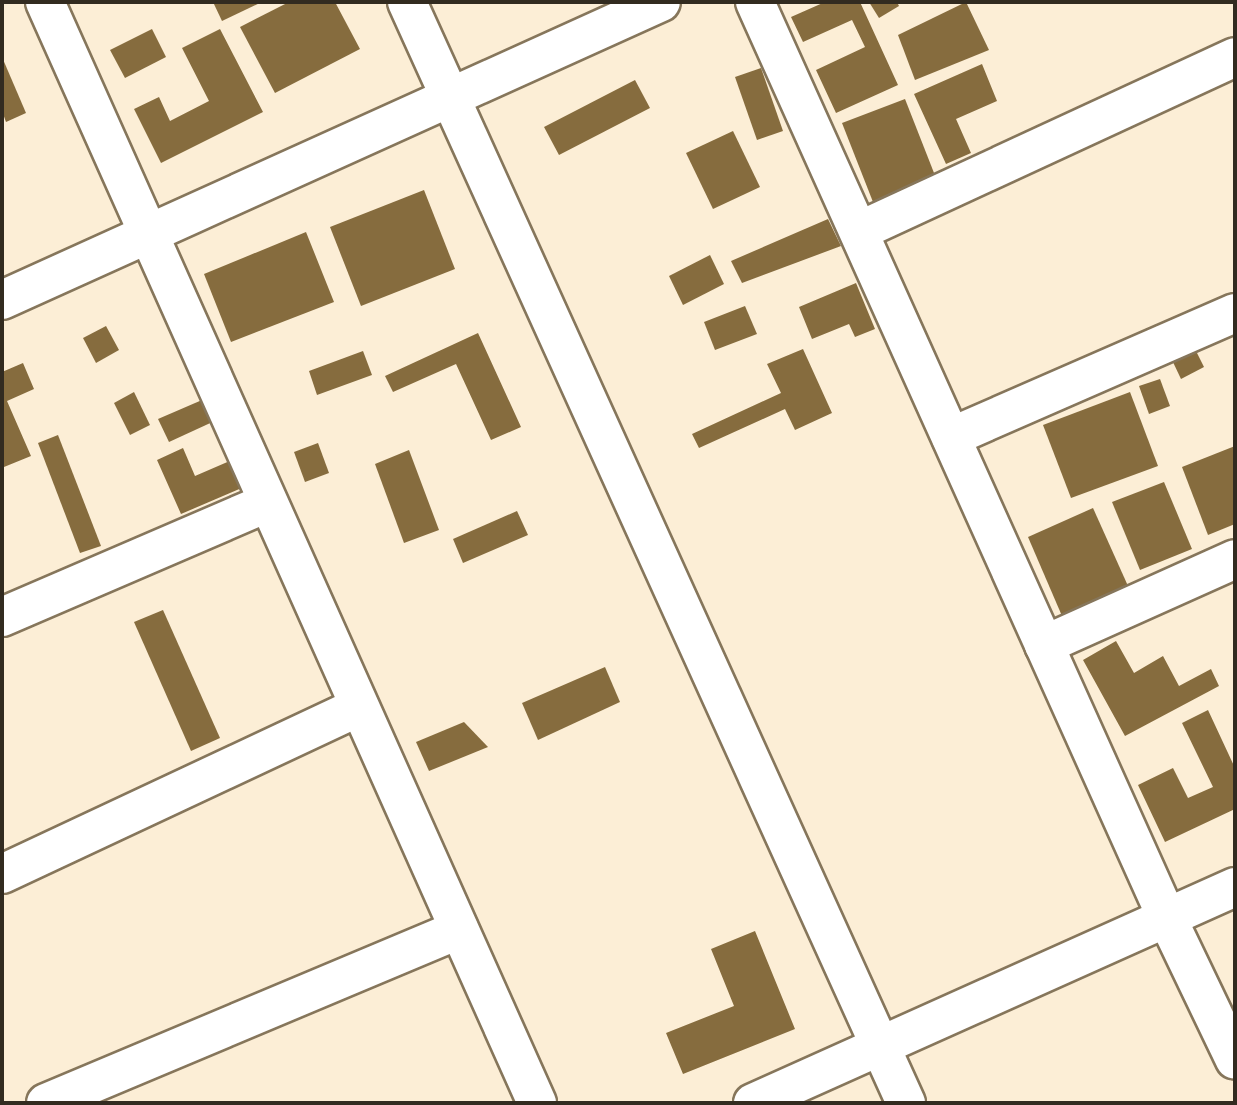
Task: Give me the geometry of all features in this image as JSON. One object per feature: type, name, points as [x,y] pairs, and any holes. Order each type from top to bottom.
[{"type":"street","points":[[45,2],[146,235],[537,1103]]},
{"type":"street","points":[[407,2],[906,1103]]},
{"type":"street","points":[[2,300],[661,2]]},
{"type":"street","points":[[755,2],[1167,918],[1235,1060]]},
{"type":"street","points":[[859,231],[1235,57]]},
{"type":"street","points":[[951,437],[1235,313]]},
{"type":"street","points":[[2,617],[267,503]]},
{"type":"street","points":[[1044,645],[1235,559]]},
{"type":"street","points":[[2,874],[358,707]]},
{"type":"street","points":[[753,1103],[1235,887]]},
{"type":"street","points":[[46,1103],[459,929]]},
{"type":"building","points":[[213,2],[262,2],[222,21]]},
{"type":"building","points":[[289,2],[335,2],[360,49],[275,93],[240,27]]},
{"type":"building","points":[[825,2],[860,2],[898,85],[836,113],[816,70],[865,47],[852,20],[803,42],[791,17]]},
{"type":"building","points":[[869,2],[897,2],[899,6],[879,18]]},
{"type":"building","points":[[966,2],[989,50],[915,80],[898,35]]},
{"type":"building","points":[[152,29],[166,57],[125,78],[110,50]]},
{"type":"building","points":[[220,29],[263,112],[161,163],[134,109],[159,97],[170,121],[209,101],[182,48]]},
{"type":"building","points":[[2,57],[26,113],[6,122],[2,111]]},
{"type":"building","points":[[982,64],[997,101],[956,119],[971,153],[946,164],[914,94]]},
{"type":"building","points":[[761,68],[783,131],[757,140],[735,77]]},
{"type":"building","points":[[635,80],[650,108],[559,155],[544,127]]},
{"type":"building","points":[[905,99],[936,178],[873,202],[842,123]]},
{"type":"building","points":[[733,131],[760,187],[713,209],[686,153]]},
{"type":"building","points":[[424,190],[455,269],[361,306],[330,227]]},
{"type":"building","points":[[828,219],[841,246],[742,283],[731,261]]},
{"type":"building","points":[[306,232],[334,302],[231,342],[204,274]]},
{"type":"building","points":[[710,255],[724,284],[683,305],[669,276]]},
{"type":"building","points":[[856,283],[875,329],[855,337],[849,324],[812,339],[799,307]]},
{"type":"building","points":[[745,306],[757,334],[715,350],[704,322]]},
{"type":"building","points":[[106,326],[119,350],[96,363],[83,338]]},
{"type":"building","points":[[478,333],[521,427],[491,440],[456,364],[393,392],[385,376]]},
{"type":"building","points":[[803,349],[832,413],[795,430],[785,409],[699,448],[692,434],[781,393],[767,364]]},
{"type":"building","points":[[1195,349],[1204,367],[1181,379],[1172,360]]},
{"type":"building","points":[[363,351],[372,375],[317,395],[309,371]]},
{"type":"building","points":[[23,363],[34,389],[7,401],[31,456],[4,467],[2,372]]},
{"type":"building","points":[[1160,379],[1170,406],[1149,414],[1139,386]]},
{"type":"building","points":[[134,392],[150,425],[130,435],[114,403]]},
{"type":"building","points":[[1130,392],[1158,466],[1071,498],[1043,425]]},
{"type":"building","points":[[209,397],[219,419],[169,442],[158,419]]},
{"type":"building","points":[[58,435],[101,546],[80,553],[38,443]]},
{"type":"building","points":[[318,443],[329,473],[305,482],[294,452]]},
{"type":"building","points":[[1235,446],[1235,524],[1208,535],[1182,467]]},
{"type":"building","points":[[183,448],[195,476],[232,460],[244,487],[181,514],[157,460]]},
{"type":"building","points":[[409,450],[439,530],[404,543],[375,464]]},
{"type":"building","points":[[1164,482],[1192,549],[1140,570],[1112,502]]},
{"type":"building","points":[[1093,508],[1128,586],[1062,616],[1028,537]]},
{"type":"building","points":[[517,511],[528,535],[463,563],[453,539]]},
{"type":"building","points":[[163,610],[220,738],[191,751],[134,622]]},
{"type":"building","points":[[1116,641],[1134,673],[1163,656],[1179,686],[1211,669],[1219,686],[1125,736],[1083,660]]},
{"type":"building","points":[[605,667],[620,702],[538,740],[522,703]]},
{"type":"building","points":[[1208,710],[1235,768],[1235,809],[1165,842],[1138,785],[1173,768],[1188,798],[1213,787],[1182,723]]},
{"type":"building","points":[[464,722],[488,747],[429,771],[416,742]]},
{"type":"building","points":[[755,931],[795,1029],[683,1074],[666,1033],[734,1006],[711,949]]}]
